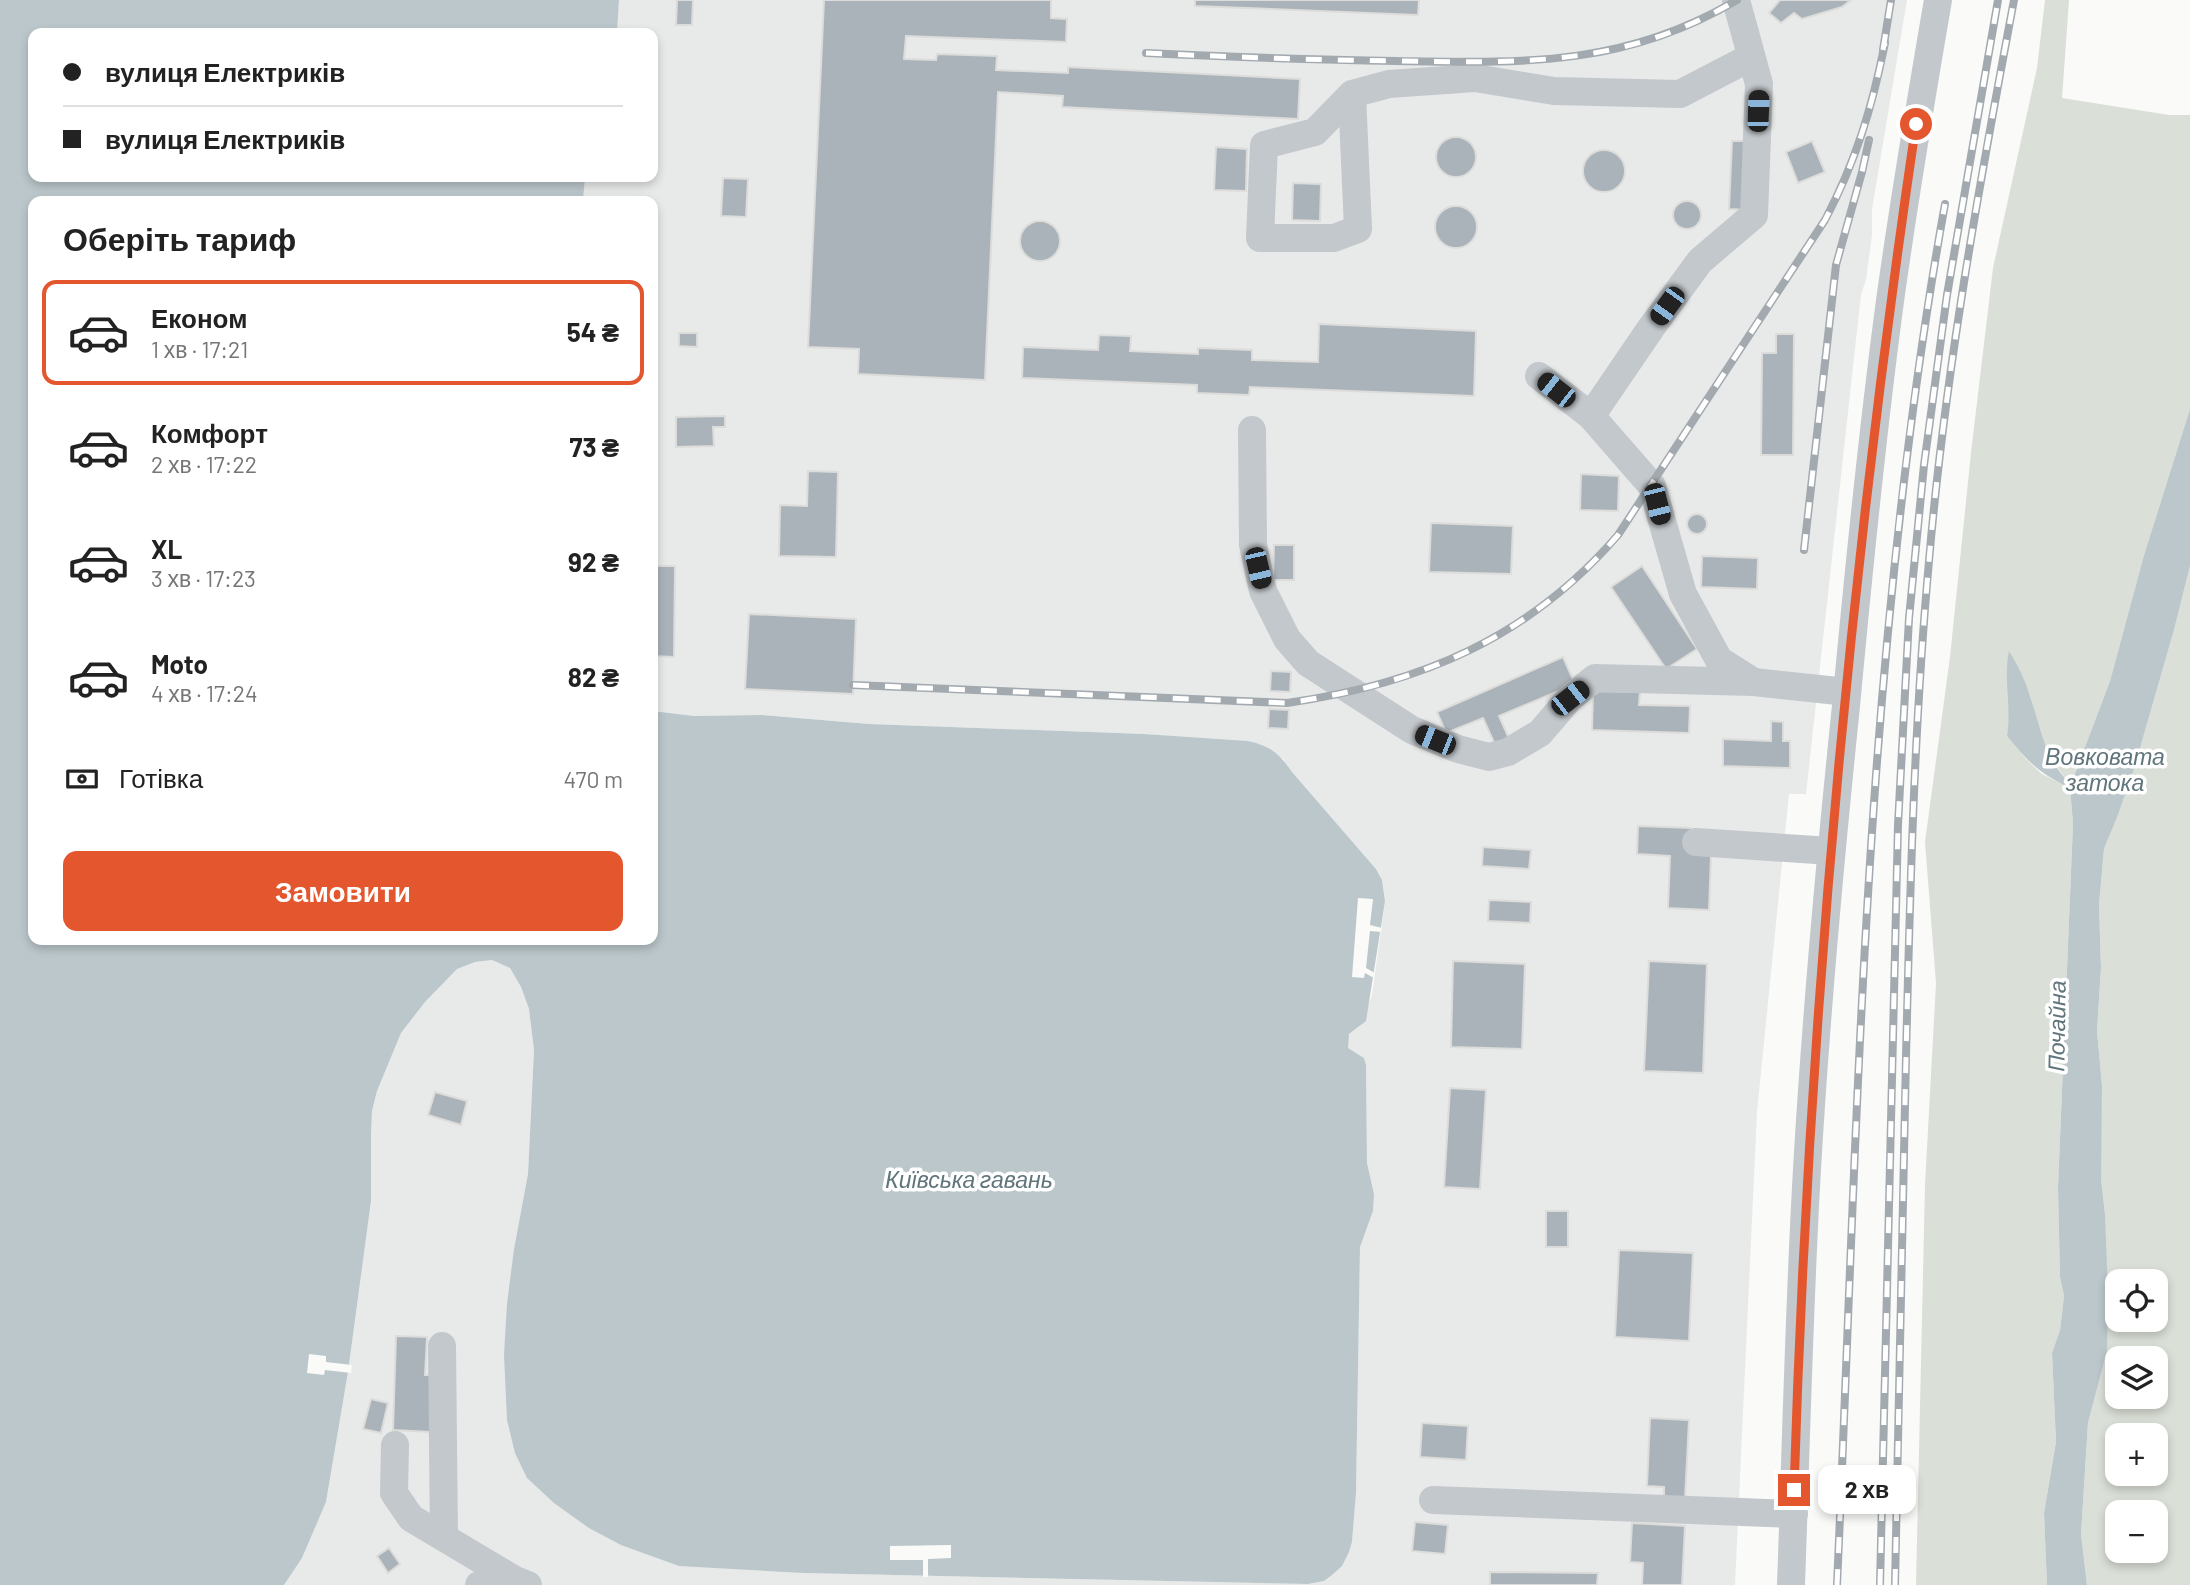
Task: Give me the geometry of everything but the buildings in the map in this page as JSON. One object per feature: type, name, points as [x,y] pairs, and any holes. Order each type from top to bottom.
[{"type":"street","points":[[1591,416],[1700,261],[1754,215],[1759,85],[1735,0]]},
{"type":"street","points":[[1791,1585],[1807,1172],[1831,851],[1865,505],[1888,314],[1916,124],[1938,0]]},
{"type":"street","points":[[1352,94],[1358,229],[1335,239],[1260,238],[1264,145],[1315,132],[1352,94],[1389,84],[1475,78],[1554,91],[1680,94],[1751,57]]},
{"type":"street","points":[[1539,376],[1591,416],[1652,486],[1683,594],[1719,660],[1754,682]]},
{"type":"street","points":[[1252,430],[1253,545],[1263,591],[1287,639],[1308,663],[1412,730],[1458,749],[1489,757],[1508,752],[1540,733],[1570,698],[1595,678],[1754,682],[1847,692]]},
{"type":"street","points":[[1696,842],[1831,851]]},
{"type":"street","points":[[442,1346],[444,1537]]},
{"type":"street","points":[[395,1445],[394,1493],[411,1518],[522,1582]]},
{"type":"street","points":[[1433,1500],[1794,1514]]},
{"type":"street","points":[[479,1585],[522,1582]]},
{"type":"shaded area","points":[[619,0],[1907,0],[1872,209],[1872,235],[1866,280],[1861,294],[1806,794],[1789,794],[1757,1112],[1735,1585],[284,1585],[302,1558],[326,1502],[348,1372],[371,1201],[372,1111],[377,1091],[401,1033],[425,1002],[457,969],[475,962],[492,960],[510,968],[521,987],[529,1009],[534,1050],[528,1175],[514,1249],[804,1573],[1308,1584],[1324,1581],[1342,1566],[1352,1542],[1356,1493],[1360,1247],[1373,1211],[1374,1194],[1367,1163],[1366,1065],[1364,1058],[1348,1048],[1347,1040],[1349,1034],[1360,1026],[1372,995],[1385,901],[1382,880],[1376,869],[1283,759],[1260,744],[1144,734],[869,724],[761,715],[694,716],[658,712],[658,196],[583,196],[585,182],[658,182],[658,28],[617,28]]},
{"type":"shaded area","points":[[2045,0],[2069,0],[2062,98],[2169,115],[2190,115],[2190,409],[2144,555],[2110,681],[2071,784],[2049,754],[2030,695],[2009,724],[2007,736],[2042,774],[2070,788],[2073,823],[2058,1188],[2060,1277],[2064,1296],[2060,1330],[2052,1353],[2056,1442],[2044,1513],[2047,1585],[1916,1585],[1925,1185],[1936,983],[1925,842],[1950,657],[1993,268],[2037,68]]},
{"type":"shaded area","points":[[2190,566],[2190,1585],[2087,1585],[2081,1534],[2088,1423],[2105,1359],[2105,1409],[2168,1409],[2168,1346],[2107,1346],[2107,1332],[2168,1332],[2168,1269],[2106,1269],[2100,1140],[2102,1085],[2097,1031],[2101,968],[2099,905],[2104,849],[2134,769]]},
{"type":"water","name":"Київська гавань","points":[[0,0],[619,0],[617,28],[28,28],[28,182],[585,182],[583,196],[28,196],[28,945],[658,945],[658,712],[694,716],[761,715],[869,724],[1144,734],[1247,741],[1262,745],[1283,760],[1376,869],[1382,880],[1385,901],[1366,1021],[1349,1034],[1348,1048],[1364,1058],[1366,1065],[1367,1163],[1374,1194],[1373,1211],[1360,1247],[1356,1493],[1349,1552],[1342,1566],[1332,1575],[1324,1581],[1308,1584],[804,1573],[679,1566],[621,1545],[589,1528],[554,1503],[527,1478],[515,1453],[507,1420],[504,1355],[507,1304],[528,1174],[534,1050],[529,1009],[521,987],[510,968],[492,960],[475,962],[457,969],[425,1002],[401,1033],[377,1091],[372,1111],[371,1201],[348,1372],[326,1502],[302,1558],[284,1585],[0,1585]]},
{"type":"water","name":"Вовковата затока","points":[[2190,409],[2190,566],[2134,769],[2104,849],[2099,905],[2101,968],[2097,1031],[2102,1085],[2101,1179],[2107,1269],[2107,1346],[2088,1423],[2081,1534],[2087,1585],[2047,1585],[2044,1513],[2056,1442],[2052,1353],[2060,1330],[2064,1296],[2060,1277],[2058,1188],[2073,823],[2070,788],[2035,766],[2007,736],[2007,662],[2009,651],[2026,684],[2055,765],[2071,784],[2110,681],[2144,555]]},
{"type":"pier","points":[[1358,898],[1373,899],[1370,925],[1382,928],[1381,932],[1370,931],[1366,968],[1375,973],[1374,978],[1365,973],[1364,978],[1352,977]]},
{"type":"pier","points":[[309,1354],[326,1356],[326,1362],[352,1365],[351,1373],[325,1370],[324,1375],[307,1373]]},
{"type":"pier","points":[[951,1545],[951,1558],[928,1559],[928,1577],[923,1577],[923,1560],[890,1560],[890,1546]]},
{"type":"railway","points":[[1146,53],[1366,61],[1530,60],[1613,49],[1654,38],[1695,22],[1737,0]]},
{"type":"railway","points":[[1883,50],[1891,0]]},
{"type":"railway","points":[[1880,1585],[1898,825],[1909,618],[1924,465],[1947,295],[1998,0]]},
{"type":"railway","points":[[1895,1585],[1909,933],[1924,623],[1936,491],[1954,350],[2014,0]]},
{"type":"railway","points":[[853,685],[1287,703],[1336,695],[1427,669],[1509,628],[1547,602],[1584,571],[1618,535],[1825,220],[1846,177],[1862,134],[1885,43]]},
{"type":"railway","points":[[1804,550],[1836,265],[1869,140]]},
{"type":"railway","points":[[1837,1585],[1859,1065],[1880,719],[1896,547],[1918,375],[1945,204]]},
{"type":"route","points":[[1794,1490],[1807,1172],[1831,851],[1865,505],[1888,314],[1916,124]]},
{"type":"water label","name":"Почайна","points":[[2056,1026]]}]
